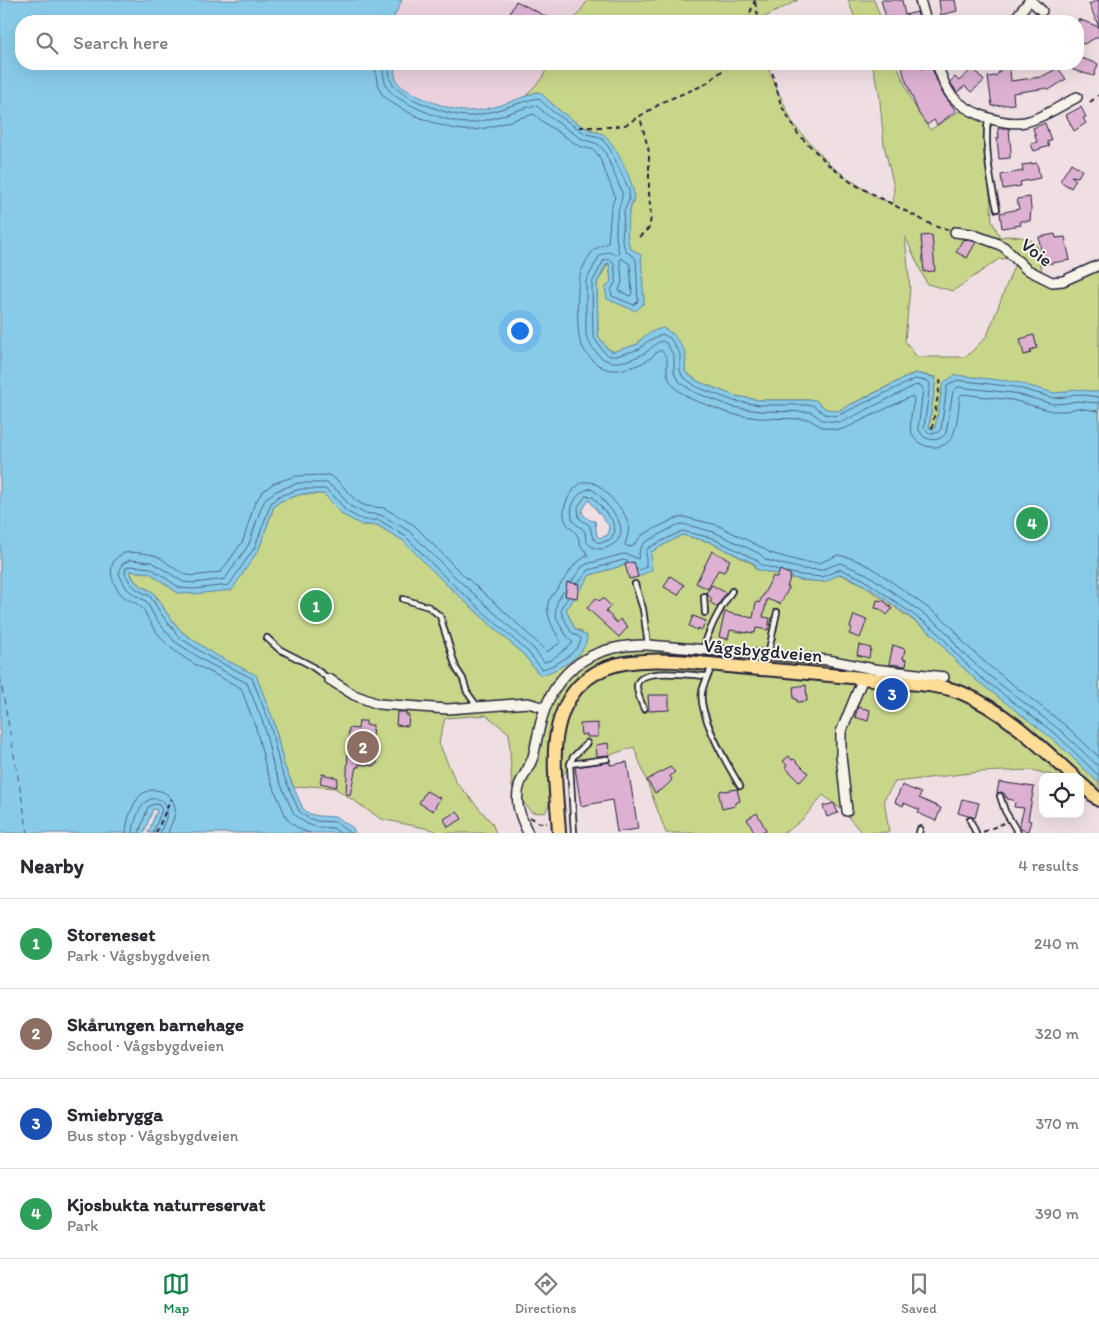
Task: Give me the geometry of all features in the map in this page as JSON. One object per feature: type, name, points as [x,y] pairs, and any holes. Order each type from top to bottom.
[{"type":"main road","name":"Vågsbygdveien","points":[[559,833],[556,766],[557,733],[565,706],[579,687],[598,672],[622,663],[655,661],[710,671],[864,678],[938,687],[961,693],[1000,714],[1069,773]]},
{"type":"main road","points":[[1084,787],[1099,800]]},
{"type":"street","points":[[920,0],[924,15]]},
{"type":"street","points":[[1018,15],[1030,0],[1042,11]]},
{"type":"street","points":[[939,70],[944,84],[952,96],[960,104],[988,119],[1025,122],[1077,97]]},
{"type":"street","name":"Voie","points":[[955,232],[971,234],[1004,247],[1026,270],[1052,282],[1063,281],[1099,265]]},
{"type":"street","name":"Vågsbygdveien","points":[[528,833],[521,818],[518,804],[519,789],[532,759],[545,708],[562,678],[585,659],[612,647],[648,645],[828,660],[874,669],[944,677]]},
{"type":"street","points":[[329,678],[354,695],[378,704],[448,709],[528,703],[545,708]]},
{"type":"street","points":[[847,811],[842,732],[864,678]]},
{"type":"lane","points":[[988,119],[986,134],[991,185],[996,209]]},
{"type":"lane","points":[[635,584],[643,609],[648,645]]},
{"type":"lane","name":"Vågsbygdveien","points":[[703,650],[711,627],[732,591]]},
{"type":"lane","points":[[704,596],[705,613]]},
{"type":"lane","points":[[403,599],[429,607],[440,616],[456,668],[463,679],[467,692],[478,707]]},
{"type":"lane","points":[[768,655],[777,612]]},
{"type":"lane","points":[[267,638],[279,649],[310,665],[329,678]]},
{"type":"lane","points":[[710,671],[702,692],[704,711],[723,756],[740,786]]},
{"type":"lane","name":"Vågsbygdveien","points":[[644,709],[637,686],[640,679],[644,676],[710,671]]},
{"type":"lane","points":[[574,833],[570,764],[573,757],[587,743]]},
{"type":"lane","points":[[570,764],[607,759]]},
{"type":"lane","points":[[1000,796],[1010,820],[1018,833]]},
{"type":"lane","points":[[970,820],[976,833]]},
{"type":"path","points":[[749,15],[755,1]]},
{"type":"path","points":[[755,1],[758,15]]},
{"type":"path","points":[[579,127],[614,127],[625,125],[666,101],[704,85],[723,70]]},
{"type":"path","points":[[772,70],[781,105],[798,134],[830,166],[852,183],[934,226],[955,232]]},
{"type":"path","points":[[1090,102],[1099,95]]},
{"type":"path","points":[[639,237],[649,228],[651,218],[649,152],[640,117]]},
{"type":"path","points":[[932,429],[941,378]]},
{"type":"path","points":[[156,833],[171,799]]},
{"type":"path","points":[[521,818],[528,816],[540,823],[547,823]]},
{"type":"path","points":[[981,833],[1010,820]]},
{"type":"shaded area","points":[[402,0],[587,0],[577,15],[395,15]]},
{"type":"shaded area","points":[[394,70],[546,70],[543,77],[526,96],[469,111],[447,108],[401,87],[395,78]]},
{"type":"green space","points":[[588,0],[798,0],[769,15],[577,15]]},
{"type":"green space","points":[[848,0],[874,0],[880,15],[854,15]]},
{"type":"green space","points":[[546,70],[769,70],[793,124],[831,166],[877,198],[893,203],[894,187],[884,145],[879,91],[874,70],[899,70],[911,100],[930,130],[961,110],[976,120],[992,125],[986,137],[992,221],[1000,237],[1020,237],[1031,240],[1037,246],[1039,252],[1042,273],[1058,282],[1099,267],[1099,796],[1084,786],[1084,773],[1044,773],[1032,770],[979,772],[895,782],[884,799],[889,832],[862,833],[843,811],[823,795],[800,822],[782,833],[666,833],[634,747],[588,762],[569,764],[545,813],[531,812],[512,787],[509,733],[486,715],[445,718],[439,743],[456,782],[492,823],[496,833],[439,833],[434,830],[381,819],[335,788],[311,786],[294,788],[284,765],[274,722],[212,653],[182,632],[166,612],[159,599],[134,580],[130,571],[150,573],[178,593],[259,549],[274,506],[281,501],[302,494],[324,494],[362,525],[377,525],[402,540],[445,583],[525,656],[538,673],[582,631],[575,629],[566,610],[590,575],[625,565],[682,535],[710,542],[755,565],[755,569],[801,580],[825,582],[839,574],[860,583],[931,633],[972,676],[943,383],[936,428],[929,428],[936,377],[914,373],[838,411],[826,409],[815,400],[760,400],[735,396],[699,382],[685,371],[685,353],[656,330],[640,340],[638,344],[614,352],[607,348],[598,336],[597,283],[609,262],[611,282],[607,299],[633,252],[628,241],[627,227],[629,213],[634,202],[597,131],[574,121],[541,93],[537,92],[526,96],[543,77]],"holes":[[[905,236],[927,284],[953,291],[999,259],[1017,258],[987,336],[966,357],[917,357],[905,341],[910,288]]]},
{"type":"water","points":[[0,0],[402,0],[395,15],[15,15],[15,70],[395,70],[398,83],[410,92],[431,102],[463,111],[486,109],[537,92],[541,93],[556,108],[574,121],[602,134],[608,139],[629,176],[634,192],[628,225],[628,239],[630,248],[641,255],[644,303],[636,311],[607,299],[605,288],[611,281],[609,263],[607,263],[597,283],[598,336],[612,352],[638,344],[648,334],[663,328],[673,334],[686,353],[685,371],[699,382],[735,396],[760,400],[815,400],[826,409],[838,411],[915,373],[936,378],[929,427],[935,428],[943,383],[955,375],[1016,382],[1054,393],[1073,389],[1099,392],[1099,783],[1054,740],[976,680],[931,633],[886,599],[849,577],[839,574],[825,582],[801,580],[755,569],[755,564],[710,542],[682,535],[651,552],[652,570],[638,577],[625,565],[590,575],[566,610],[575,629],[587,636],[586,643],[571,661],[542,675],[538,673],[525,656],[445,583],[402,540],[377,525],[362,525],[343,515],[324,494],[302,494],[281,501],[274,506],[259,549],[232,590],[194,594],[178,593],[150,573],[130,571],[130,573],[141,586],[153,592],[182,632],[212,653],[256,675],[274,722],[284,765],[303,809],[310,814],[337,817],[353,828],[355,833],[148,833],[157,810],[153,809],[144,833],[0,833]],"holes":[[[589,500],[609,526],[608,535],[600,538],[597,536],[595,521],[589,520],[582,513]]]},
{"type":"building","points":[[881,0],[902,0],[905,15],[885,15]]},
{"type":"building","points":[[939,0],[955,0],[957,11],[941,15]]},
{"type":"building","points":[[1099,0],[1099,27],[1089,4]]},
{"type":"building","points":[[516,1],[543,15],[509,15]]},
{"type":"building","points":[[917,12],[918,15],[905,15]]},
{"type":"building","points":[[1084,21],[1099,27],[1099,36],[1084,44]]},
{"type":"building","points":[[1084,59],[1098,64],[1094,76],[1073,70],[1084,70]]},
{"type":"building","points":[[903,70],[933,70],[941,91],[956,111],[937,125],[934,120],[927,125],[919,114]]},
{"type":"building","points":[[971,70],[975,70],[984,81],[971,92],[965,86],[957,92],[950,82],[955,77],[959,81]]},
{"type":"building","points":[[1000,70],[1010,70],[1011,81],[1041,77],[1054,70],[1059,70],[1066,79],[1049,90],[1047,88],[1013,93],[1014,104],[992,106],[988,77],[996,76]]},
{"type":"building","points":[[1081,107],[1086,117],[1083,118],[1086,123],[1074,131],[1066,115]]},
{"type":"building","points":[[1045,123],[1051,140],[1047,142],[1049,146],[1034,151],[1031,144],[1037,142],[1033,128]]},
{"type":"building","points":[[998,128],[1009,128],[1010,158],[999,159]]},
{"type":"building","points":[[1037,163],[1040,178],[1020,182],[1021,186],[1003,189],[1001,175],[1023,171],[1022,165]]},
{"type":"building","points":[[1071,163],[1082,170],[1078,177],[1071,176],[1076,180],[1071,188],[1060,181]]},
{"type":"building","points":[[1030,197],[1030,221],[1020,221],[1021,225],[1002,228],[1000,213],[1019,209],[1017,199]]},
{"type":"building","points":[[1055,234],[1056,238],[1065,237],[1070,260],[1040,265],[1039,237]]},
{"type":"building","points":[[932,235],[935,271],[924,272],[921,236]]},
{"type":"building","points":[[963,239],[976,242],[967,258],[956,252]]},
{"type":"building","points":[[1034,335],[1037,348],[1030,350],[1031,353],[1024,355],[1020,339]]},
{"type":"building","points":[[712,551],[730,560],[724,572],[718,570],[708,589],[696,583]]},
{"type":"building","points":[[634,562],[638,577],[629,579],[625,564]]},
{"type":"building","points":[[780,570],[791,575],[787,587],[789,588],[780,604],[767,599],[763,617],[770,618],[768,630],[756,628],[755,633],[747,633],[730,630],[728,639],[719,637],[725,612],[753,618],[756,602],[759,603],[773,576],[777,578]]},
{"type":"building","points":[[670,576],[684,585],[678,595],[664,587]]},
{"type":"building","points":[[567,582],[579,584],[577,598],[565,596]]},
{"type":"building","points":[[712,585],[726,593],[717,607],[710,602],[712,599],[706,593]]},
{"type":"building","points":[[596,598],[599,601],[603,598],[611,606],[606,611],[617,623],[620,619],[628,627],[619,637],[587,608]]},
{"type":"building","points":[[877,600],[884,601],[892,609],[887,615],[880,609],[875,608]]},
{"type":"building","points":[[854,615],[867,620],[860,638],[849,634]]},
{"type":"building","points":[[693,616],[706,621],[702,630],[689,626]]},
{"type":"building","points":[[859,645],[871,648],[869,658],[857,655]]},
{"type":"building","points":[[893,645],[905,649],[903,659],[907,660],[906,666],[889,664]]},
{"type":"building","points":[[806,685],[807,701],[797,702],[797,699],[794,699],[793,687]]},
{"type":"building","points":[[648,695],[669,695],[669,710],[649,711]]},
{"type":"building","points":[[858,707],[870,710],[868,721],[855,717]]},
{"type":"building","points":[[397,712],[406,712],[406,715],[409,715],[408,726],[396,725]]},
{"type":"building","points":[[359,721],[366,721],[366,725],[373,725],[371,754],[378,754],[377,764],[374,764],[374,766],[359,764],[359,767],[356,767],[350,795],[346,794],[349,728],[358,729]]},
{"type":"building","points":[[598,723],[598,737],[587,737],[587,734],[581,735],[580,724]]},
{"type":"building","points":[[608,743],[609,755],[597,756],[596,745]]},
{"type":"building","points":[[789,756],[808,773],[800,782],[785,767],[787,765],[783,761]]},
{"type":"building","points":[[610,762],[610,765],[627,762],[638,829],[617,832],[612,800],[581,806],[575,767]]},
{"type":"building","points":[[670,767],[675,772],[670,776],[672,780],[655,793],[647,780]]},
{"type":"building","points":[[322,774],[338,778],[336,787],[320,783]]},
{"type":"building","points":[[999,782],[1034,787],[1028,820],[1031,821],[1028,831],[1019,827],[1024,808],[1014,807],[1015,802],[1013,800],[1007,799],[1005,794],[1001,792],[997,793]]},
{"type":"building","points":[[902,785],[921,793],[919,798],[941,808],[936,821],[918,813],[920,810],[904,803],[903,806],[895,802]]},
{"type":"building","points":[[737,789],[740,801],[735,803],[735,806],[722,809],[719,795],[721,790]]},
{"type":"building","points":[[426,791],[440,798],[433,811],[419,803]]},
{"type":"building","points":[[962,799],[979,803],[975,818],[958,813]]},
{"type":"building","points":[[834,803],[838,813],[827,817],[823,806]]},
{"type":"building","points":[[457,811],[462,819],[448,827],[444,819]]},
{"type":"building","points":[[757,813],[766,830],[760,833],[755,833],[747,819]]},
{"type":"ferry route","points":[[0,677],[28,833]]},
{"type":"place","name":"Kjosbukta naturreservat","points":[[1032,523]]},
{"type":"place","name":"Storeneset","points":[[316,606]]},
{"type":"place","name":"Smiebrygga","points":[[892,694]]},
{"type":"place","name":"Skårungen barnehage","points":[[363,747]]}]
